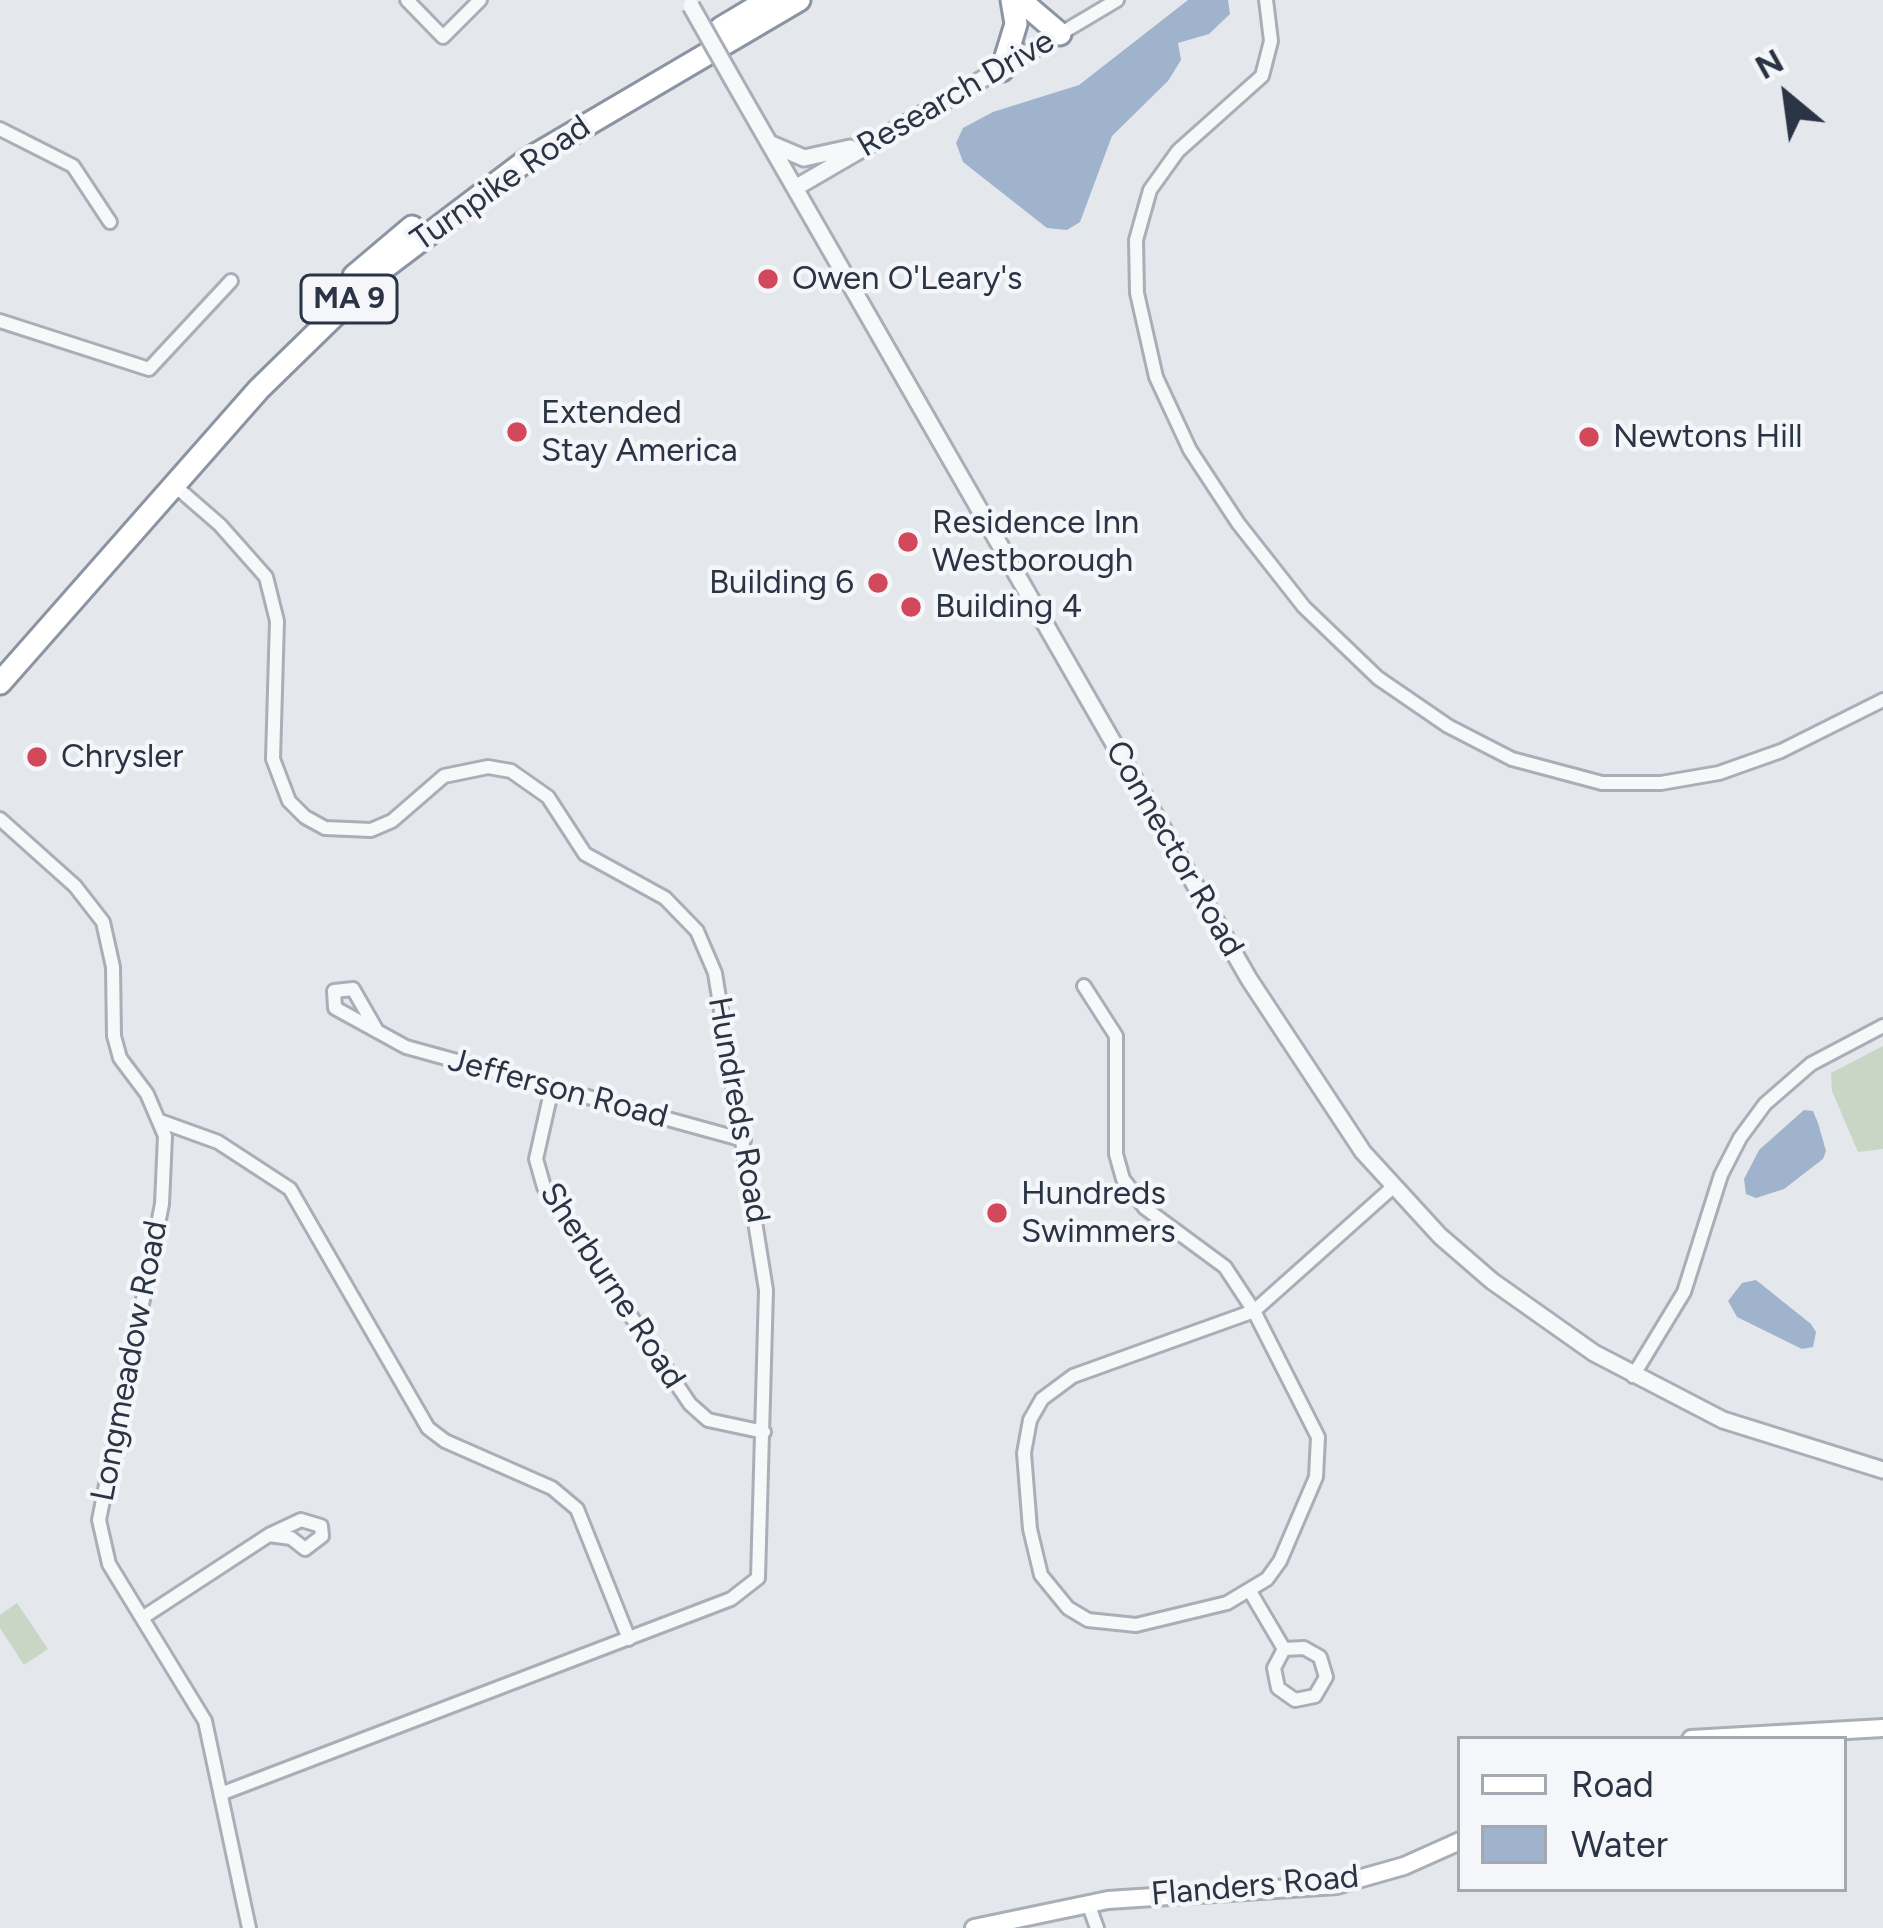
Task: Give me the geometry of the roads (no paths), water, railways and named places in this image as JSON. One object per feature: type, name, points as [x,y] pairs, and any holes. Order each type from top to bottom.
[{"type":"highway","name":"Turnpike Road","points":[[0,661],[303,325],[376,255],[460,190],[594,102],[773,6],[799,0]]},
{"type":"highway","points":[[773,6],[816,0]]},
{"type":"highway","points":[[1016,0],[1060,34]]},
{"type":"highway","points":[[1001,70],[1016,23],[1016,0]]},
{"type":"highway","points":[[1050,0],[1060,34]]},
{"type":"highway","name":"Turnpike Road","points":[[0,682],[298,348],[438,224],[579,126],[773,6]]},
{"type":"main road","points":[[1743,1736],[1883,1728]]},
{"type":"main road","name":"Flanders Road","points":[[974,1928],[1088,1903],[1337,1885],[1382,1874],[1457,1842]]},
{"type":"street","points":[[407,0],[443,38],[480,0]]},
{"type":"street","name":"Research Drive","points":[[795,188],[1118,0]]},
{"type":"street","points":[[1266,0],[1271,41],[1262,76],[1178,151],[1150,190],[1136,240],[1137,293],[1156,377],[1190,450],[1238,523],[1304,607],[1373,674],[1448,726],[1512,759],[1602,783],[1661,783],[1718,773],[1781,751],[1883,700]]},
{"type":"street","name":"Connector Road","points":[[689,3],[1273,1018],[1334,1115],[1393,1187],[1492,1281],[1633,1376],[1757,1433],[1883,1470]]},
{"type":"street","points":[[0,129],[73,166],[110,222]]},
{"type":"street","points":[[769,143],[804,158],[824,157],[887,134]]},
{"type":"street","points":[[0,321],[149,369],[231,281]]},
{"type":"street","name":"Hundreds Road","points":[[174,485],[253,558],[274,598],[273,759],[289,801],[326,828],[370,830],[392,821],[444,776],[465,769],[511,771],[548,796],[584,854],[665,898],[697,931],[715,973],[766,1290],[758,1579],[731,1599],[629,1640],[223,1793]]},
{"type":"street","name":"Longmeadow Road","points":[[0,820],[75,886],[103,922],[113,967],[114,1036],[120,1058],[160,1121],[167,1159],[162,1204],[99,1520],[109,1564],[205,1720],[249,1928]]},
{"type":"street","points":[[1084,986],[1116,1036],[1116,1154],[1123,1180],[1145,1208],[1225,1267],[1254,1311],[1311,1417],[1318,1457],[1316,1477],[1280,1561],[1251,1593],[1136,1625],[1088,1620],[1068,1608],[1041,1574],[1030,1529],[1024,1453],[1030,1420],[1057,1386],[1254,1311],[1393,1187]]},
{"type":"street","points":[[1633,1376],[1684,1292],[1720,1175],[1740,1138],[1766,1104],[1811,1064],[1883,1026]]},
{"type":"street","name":"Jefferson Road","points":[[376,1029],[406,1047],[744,1140]]},
{"type":"street","name":"Sherburne Road","points":[[552,1088],[536,1159],[544,1187],[690,1404],[708,1420],[764,1432]]},
{"type":"street","points":[[160,1121],[218,1142],[282,1180],[428,1428],[445,1441],[552,1488],[577,1509],[629,1640]]},
{"type":"street","points":[[142,1618],[269,1535]]},
{"type":"street","points":[[1251,1593],[1284,1649]]},
{"type":"street","points":[[1304,1648],[1320,1657],[1325,1676],[1316,1696],[1295,1700],[1279,1688],[1274,1668],[1284,1649],[1304,1648]]},
{"type":"street","points":[[1088,1903],[1097,1928]]},
{"type":"water","points":[[1188,0],[1228,0],[1230,14],[1209,34],[1178,43],[1181,60],[1168,81],[1112,136],[1080,222],[1067,230],[1047,228],[963,162],[956,143],[963,128],[993,112],[1079,85]]},
{"type":"water","points":[[1804,1110],[1813,1111],[1818,1123],[1826,1151],[1823,1159],[1784,1189],[1756,1198],[1746,1194],[1744,1179],[1759,1150]]},
{"type":"water","points":[[1756,1280],[1811,1324],[1816,1332],[1813,1347],[1802,1349],[1737,1317],[1728,1301],[1742,1283]]},
{"type":"place","name":"Owen O'Leary's","points":[[768,279]]},
{"type":"place","name":"Extended Stay America","points":[[517,432]]},
{"type":"place","name":"Newtons Hill","points":[[1589,437]]},
{"type":"place","name":"Residence Inn Westborough","points":[[908,542]]},
{"type":"place","name":"Building 6","points":[[878,583]]},
{"type":"place","name":"Building 4","points":[[911,607]]},
{"type":"place","name":"Chrysler","points":[[37,757]]},
{"type":"place","name":"Hundreds Swimmers","points":[[997,1213]]}]
